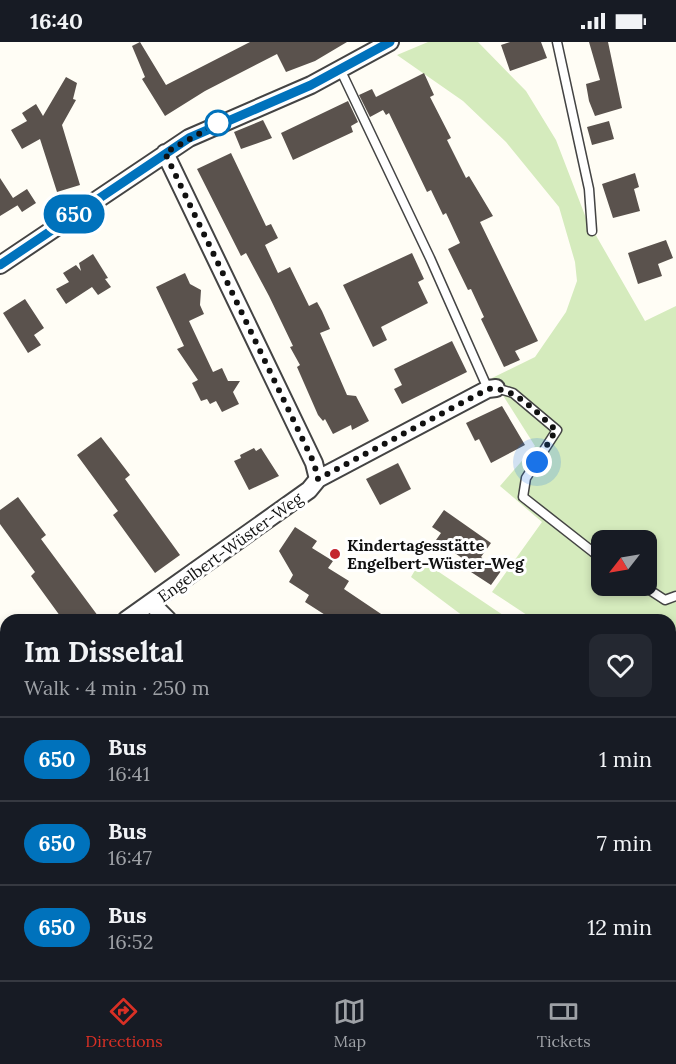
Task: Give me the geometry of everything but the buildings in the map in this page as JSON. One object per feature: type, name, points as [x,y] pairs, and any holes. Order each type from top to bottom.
[{"type":"street","points":[[0,265],[165,153],[219,123],[311,85],[390,42]]},
{"type":"street","points":[[165,153],[314,463],[318,479]]},
{"type":"street","name":"Engelbert-Wüster-Weg","points":[[134,614],[309,490],[318,479],[492,389]]},
{"type":"street","name":"Engelbert-Wüster-Weg","points":[[151,603],[162,614]]},
{"type":"lane","points":[[557,42],[589,189],[592,231]]},
{"type":"lane","points":[[340,69],[492,389],[513,393],[556,430],[526,478],[523,496],[591,550]]},
{"type":"lane","points":[[657,595],[665,600],[676,596]]},
{"type":"green space","points":[[428,42],[478,42],[526,91],[556,140],[586,218],[645,321],[676,306],[676,614],[525,614],[492,592],[542,522],[500,486],[535,446],[492,378],[535,357],[566,312],[577,281],[575,262],[559,207],[506,142],[463,101],[397,55]]},
{"type":"green space","points":[[421,560],[502,614],[460,614],[411,577]]},
{"type":"bus line","name":"650","points":[[0,265],[189,138],[219,123],[311,85],[390,42]]},
{"type":"place","name":"Kindertagesstätte Engelbert-Wüster-Weg","points":[[335,554]]},
{"type":"route","points":[[218,123],[165,153],[314,463],[318,479],[488,389],[496,388],[513,393],[556,430],[537,462]]}]
